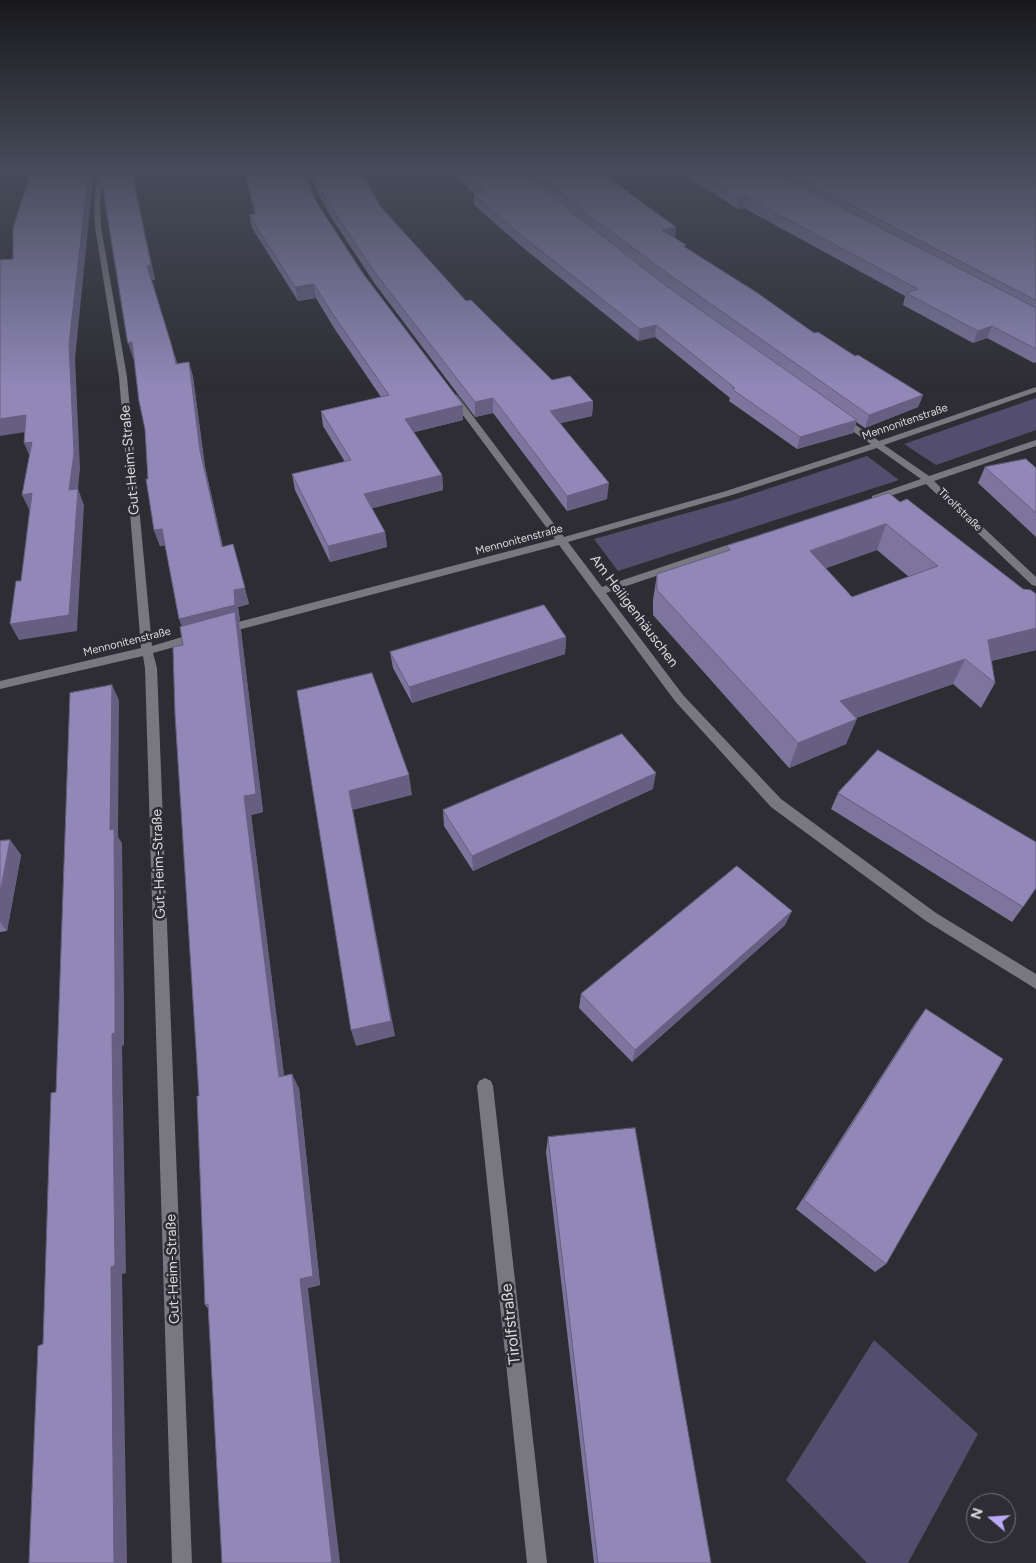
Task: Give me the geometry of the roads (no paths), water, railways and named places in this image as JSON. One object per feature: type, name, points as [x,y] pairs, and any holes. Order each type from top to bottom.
[{"type":"street","name":"Gut-Heim-Straße","points":[[100,242],[123,377],[147,651],[151,668],[182,1563]]},
{"type":"street","name":"Am Heiligenhäuschen","points":[[447,388],[679,698],[776,802],[930,918],[1036,982]]},
{"type":"street","name":"Mennonitenstraße","points":[[0,685],[147,651],[563,541],[731,493],[879,445],[1036,389]]},
{"type":"street","name":"Tirolfstraße","points":[[835,414],[928,480],[1036,583]]},
{"type":"street","points":[[870,500],[1036,443]]},
{"type":"street","points":[[600,590],[751,540]]},
{"type":"street","name":"Tirolfstraße","points":[[485,1086],[537,1563]]}]
